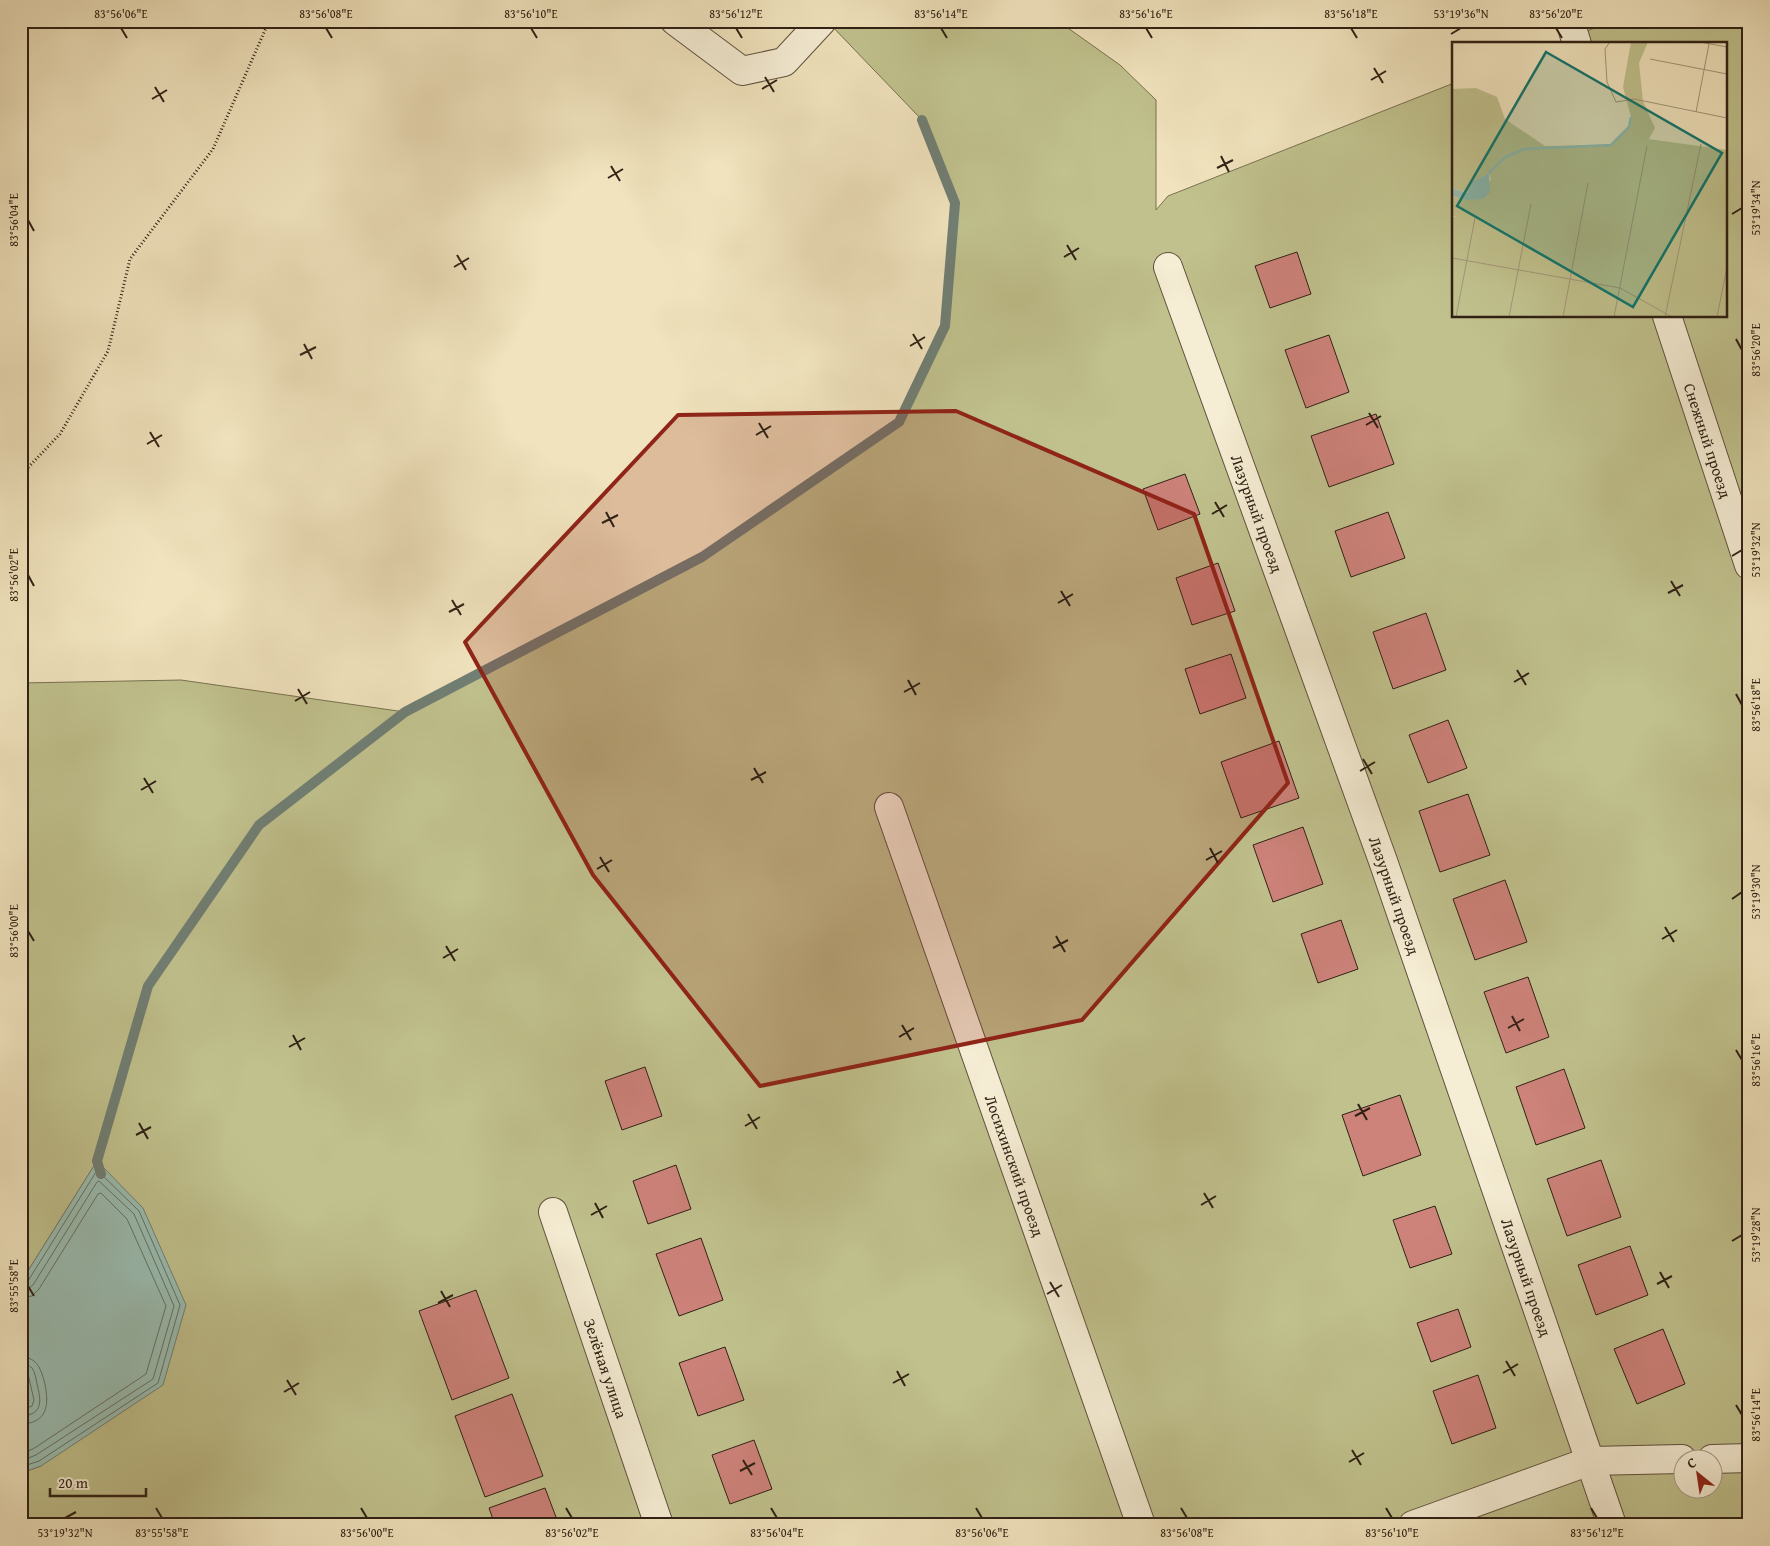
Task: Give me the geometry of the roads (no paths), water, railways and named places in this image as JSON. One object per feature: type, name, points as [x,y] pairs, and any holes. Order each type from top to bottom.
[{"type":"street","points":[[675,21],[742,71],[784,62],[822,21]]},
{"type":"street","points":[[1570,21],[1576,42]]},
{"type":"street","name":"Лазурный проезд","points":[[1168,268],[1383,861],[1612,1525]]},
{"type":"street","name":"Снежный проезд","points":[[1668,318],[1749,565]]},
{"type":"street","name":"Лосихинский проезд","points":[[889,807],[1141,1525]]},
{"type":"street","name":"Зелёная улица","points":[[553,1212],[659,1525]]},
{"type":"street","points":[[1722,1459],[1749,1458]]},
{"type":"street","points":[[1413,1525],[1590,1461],[1672,1459]]},
{"type":"water","points":[[97,1161],[143,1208],[186,1305],[163,1385],[41,1466],[21,1473],[21,1406],[29,1401],[21,1365],[21,1282]]},
{"type":"waterway","points":[[101,1174],[97,1161],[148,986],[259,825],[405,712],[702,557],[899,422],[945,326],[955,203],[922,120]]}]
